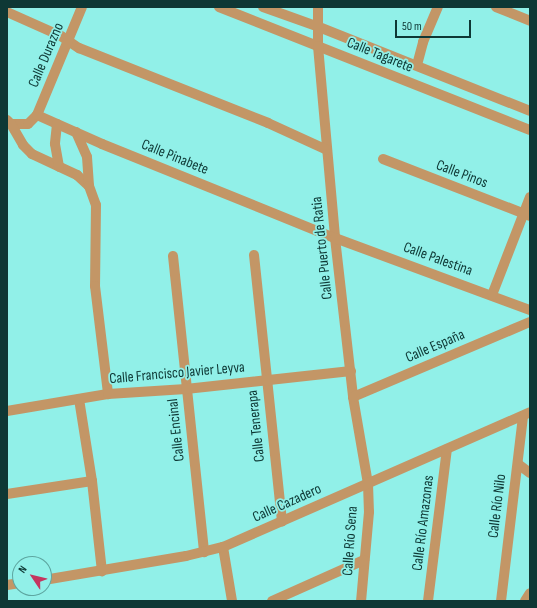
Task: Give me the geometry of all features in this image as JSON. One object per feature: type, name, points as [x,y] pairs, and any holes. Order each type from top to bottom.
[{"type":"street","name":"Calle Durazno","points":[[37,115],[82,7]]},
{"type":"street","name":"Calle Tagarete","points":[[219,7],[530,130]]},
{"type":"street","name":"Calle Tagarete","points":[[262,7],[319,27],[417,65],[530,111]]},
{"type":"street","name":"Calle Puerto de Ratia","points":[[318,7],[318,46],[335,238],[353,397],[368,484]]},
{"type":"street","points":[[417,65],[423,42],[438,7]]},
{"type":"street","points":[[496,7],[530,21]]},
{"type":"street","points":[[7,12],[61,36],[79,48],[260,120],[327,150]]},
{"type":"street","points":[[8,123],[28,124],[37,115]]},
{"type":"street","name":"Calle Pinabete","points":[[37,115],[335,238]]},
{"type":"street","points":[[8,123],[32,154],[77,175],[89,186]]},
{"type":"street","points":[[56,124],[55,144],[59,167]]},
{"type":"street","points":[[76,132],[87,157],[89,186],[96,205],[95,286],[108,394]]},
{"type":"street","name":"Calle Pinos","points":[[382,159],[527,215]]},
{"type":"street","points":[[492,295],[527,215],[530,197]]},
{"type":"street","name":"Calle Palestina","points":[[335,238],[530,310]]},
{"type":"street","name":"Calle Tenerapa","points":[[254,255],[282,522]]},
{"type":"street","name":"Calle Encinal","points":[[173,256],[204,552]]},
{"type":"street","name":"Calle España","points":[[353,397],[530,322]]},
{"type":"street","name":"Calle Francisco Javier Leyva","points":[[7,411],[108,394],[186,389],[350,371]]},
{"type":"street","points":[[79,399],[92,481],[102,571]]},
{"type":"street","name":"Calle Cazadero","points":[[52,579],[102,571],[204,552],[223,547],[526,414]]},
{"type":"street","name":"Calle Río Nilo","points":[[501,601],[518,464],[526,414]]},
{"type":"street","name":"Calle Río Amazonas","points":[[428,601],[447,449]]},
{"type":"street","points":[[518,464],[530,473]]},
{"type":"street","points":[[7,494],[92,481]]},
{"type":"street","name":"Calle Río Sena","points":[[360,601],[369,512],[368,484]]},
{"type":"street","points":[[223,547],[232,601]]},
{"type":"street","points":[[272,601],[364,560]]},
{"type":"street","points":[[525,601],[530,593]]}]
